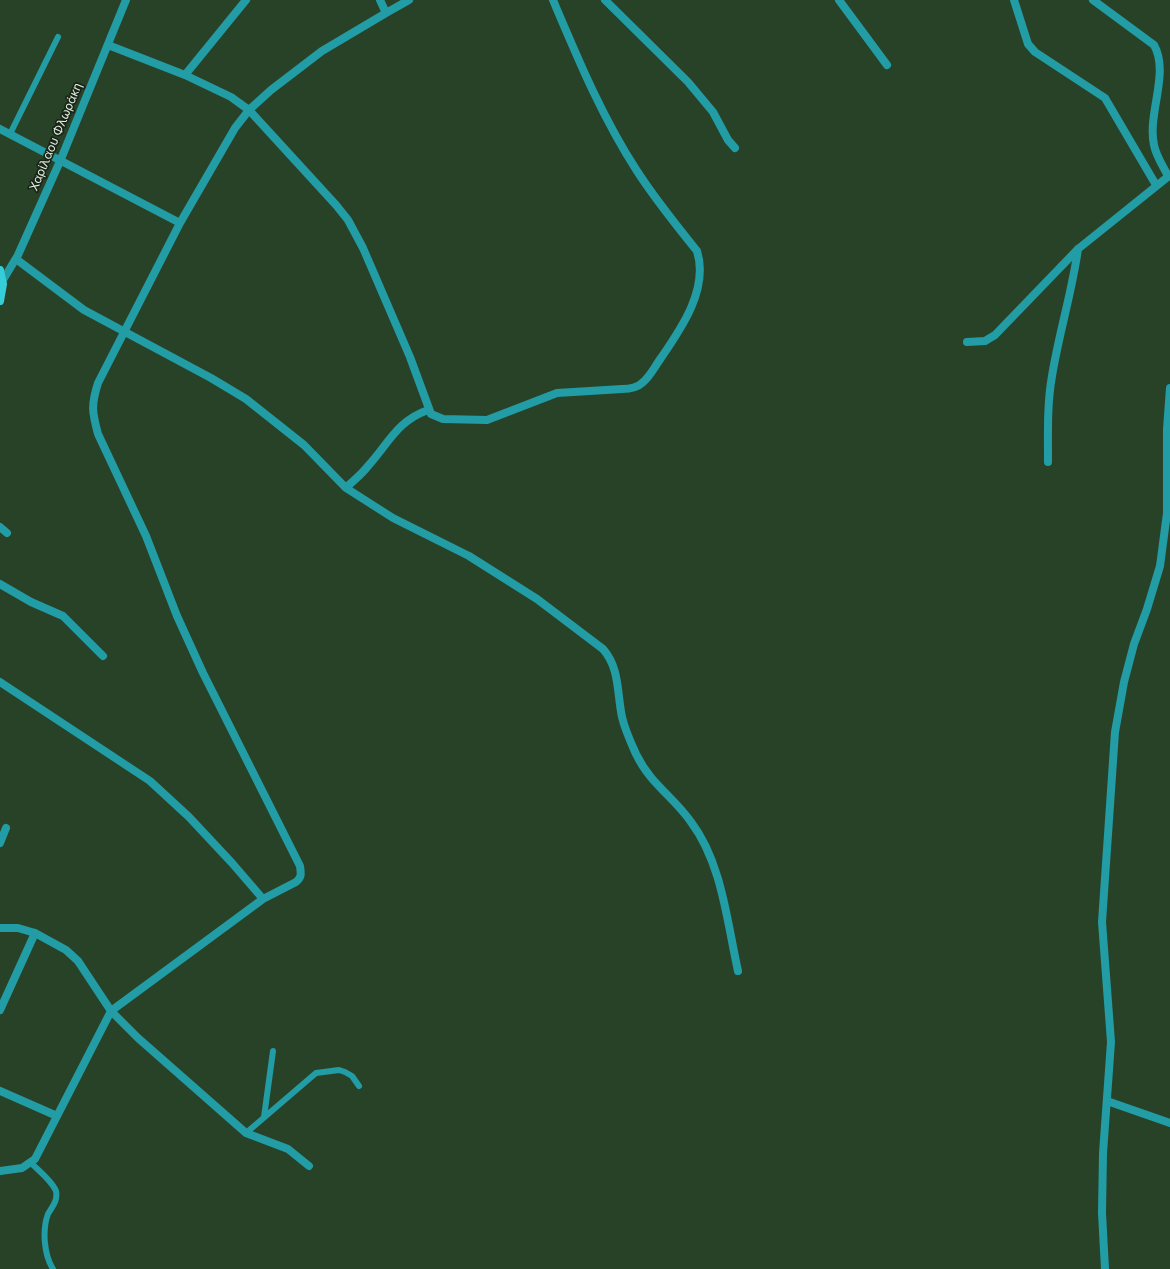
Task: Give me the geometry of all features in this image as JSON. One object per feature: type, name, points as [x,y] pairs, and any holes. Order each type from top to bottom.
[{"type":"main road","points":[[0,270],[3,280],[3,289],[0,301]]},
{"type":"street","name":"Χαρίλαου Φλωράκη","points":[[3,280],[16,259],[61,159],[126,0]]},
{"type":"street","points":[[185,76],[246,0]]},
{"type":"street","points":[[380,0],[386,13]]},
{"type":"street","points":[[0,1171],[22,1168],[31,1163],[39,1154],[110,1011],[263,899],[296,882],[301,874],[300,866],[180,623],[146,536],[98,434],[93,416],[92,400],[98,383],[180,223],[235,128],[249,110],[271,90],[322,51],[409,0]]},
{"type":"street","points":[[108,45],[224,93],[249,110],[348,220],[364,248],[407,350],[428,410],[431,414],[443,419],[487,420],[557,393],[622,389],[638,386],[650,374],[681,330],[692,305],[699,281],[700,266],[697,251],[652,193],[618,139],[592,91],[553,0]]},
{"type":"street","points":[[605,0],[688,82],[713,112],[728,140],[735,148]]},
{"type":"street","points":[[839,0],[887,65]]},
{"type":"street","points":[[1014,0],[1028,44],[1035,52],[1105,98],[1156,185]]},
{"type":"street","points":[[967,342],[985,341],[995,335],[1078,249],[1169,176],[1157,154],[1153,136],[1161,66],[1158,52],[1154,45],[1093,0]]},
{"type":"street","points":[[0,129],[61,159],[180,223]]},
{"type":"street","points":[[1048,462],[1048,405],[1058,344],[1071,294],[1078,249]]},
{"type":"street","points":[[16,259],[78,306],[211,378],[246,399],[304,445],[346,488],[393,518],[469,556],[537,599],[603,649],[609,656],[616,673],[622,718],[636,754],[658,788],[692,822],[710,859],[718,883],[738,971]]},
{"type":"street","points":[[1105,1269],[1102,1198],[1103,1153],[1110,1042],[1102,922],[1115,732],[1124,682],[1134,644],[1150,604],[1160,566],[1167,513],[1167,429],[1170,388]]},
{"type":"street","points":[[346,488],[368,467],[403,423],[409,418],[428,410]]},
{"type":"street","points":[[0,528],[7,533]]},
{"type":"street","points":[[0,584],[31,602],[63,616],[103,656]]},
{"type":"street","points":[[0,682],[150,781],[194,823],[263,899]]},
{"type":"street","points":[[0,842],[6,828]]},
{"type":"street","points":[[0,928],[18,928],[35,933],[66,950],[73,956],[110,1011],[138,1038],[246,1133],[288,1149],[309,1166]]},
{"type":"street","points":[[0,1010],[35,933]]},
{"type":"street","points":[[0,1091],[57,1116]]},
{"type":"street","points":[[1107,1101],[1170,1123]]},
{"type":"lane","points":[[10,134],[58,37]]},
{"type":"lane","points":[[264,1117],[273,1051]]},
{"type":"lane","points":[[246,1133],[316,1073],[339,1070],[352,1076],[359,1086]]},
{"type":"lane","points":[[31,1163],[52,1185],[56,1192],[56,1200],[48,1214],[45,1230],[48,1257],[53,1269]]}]
